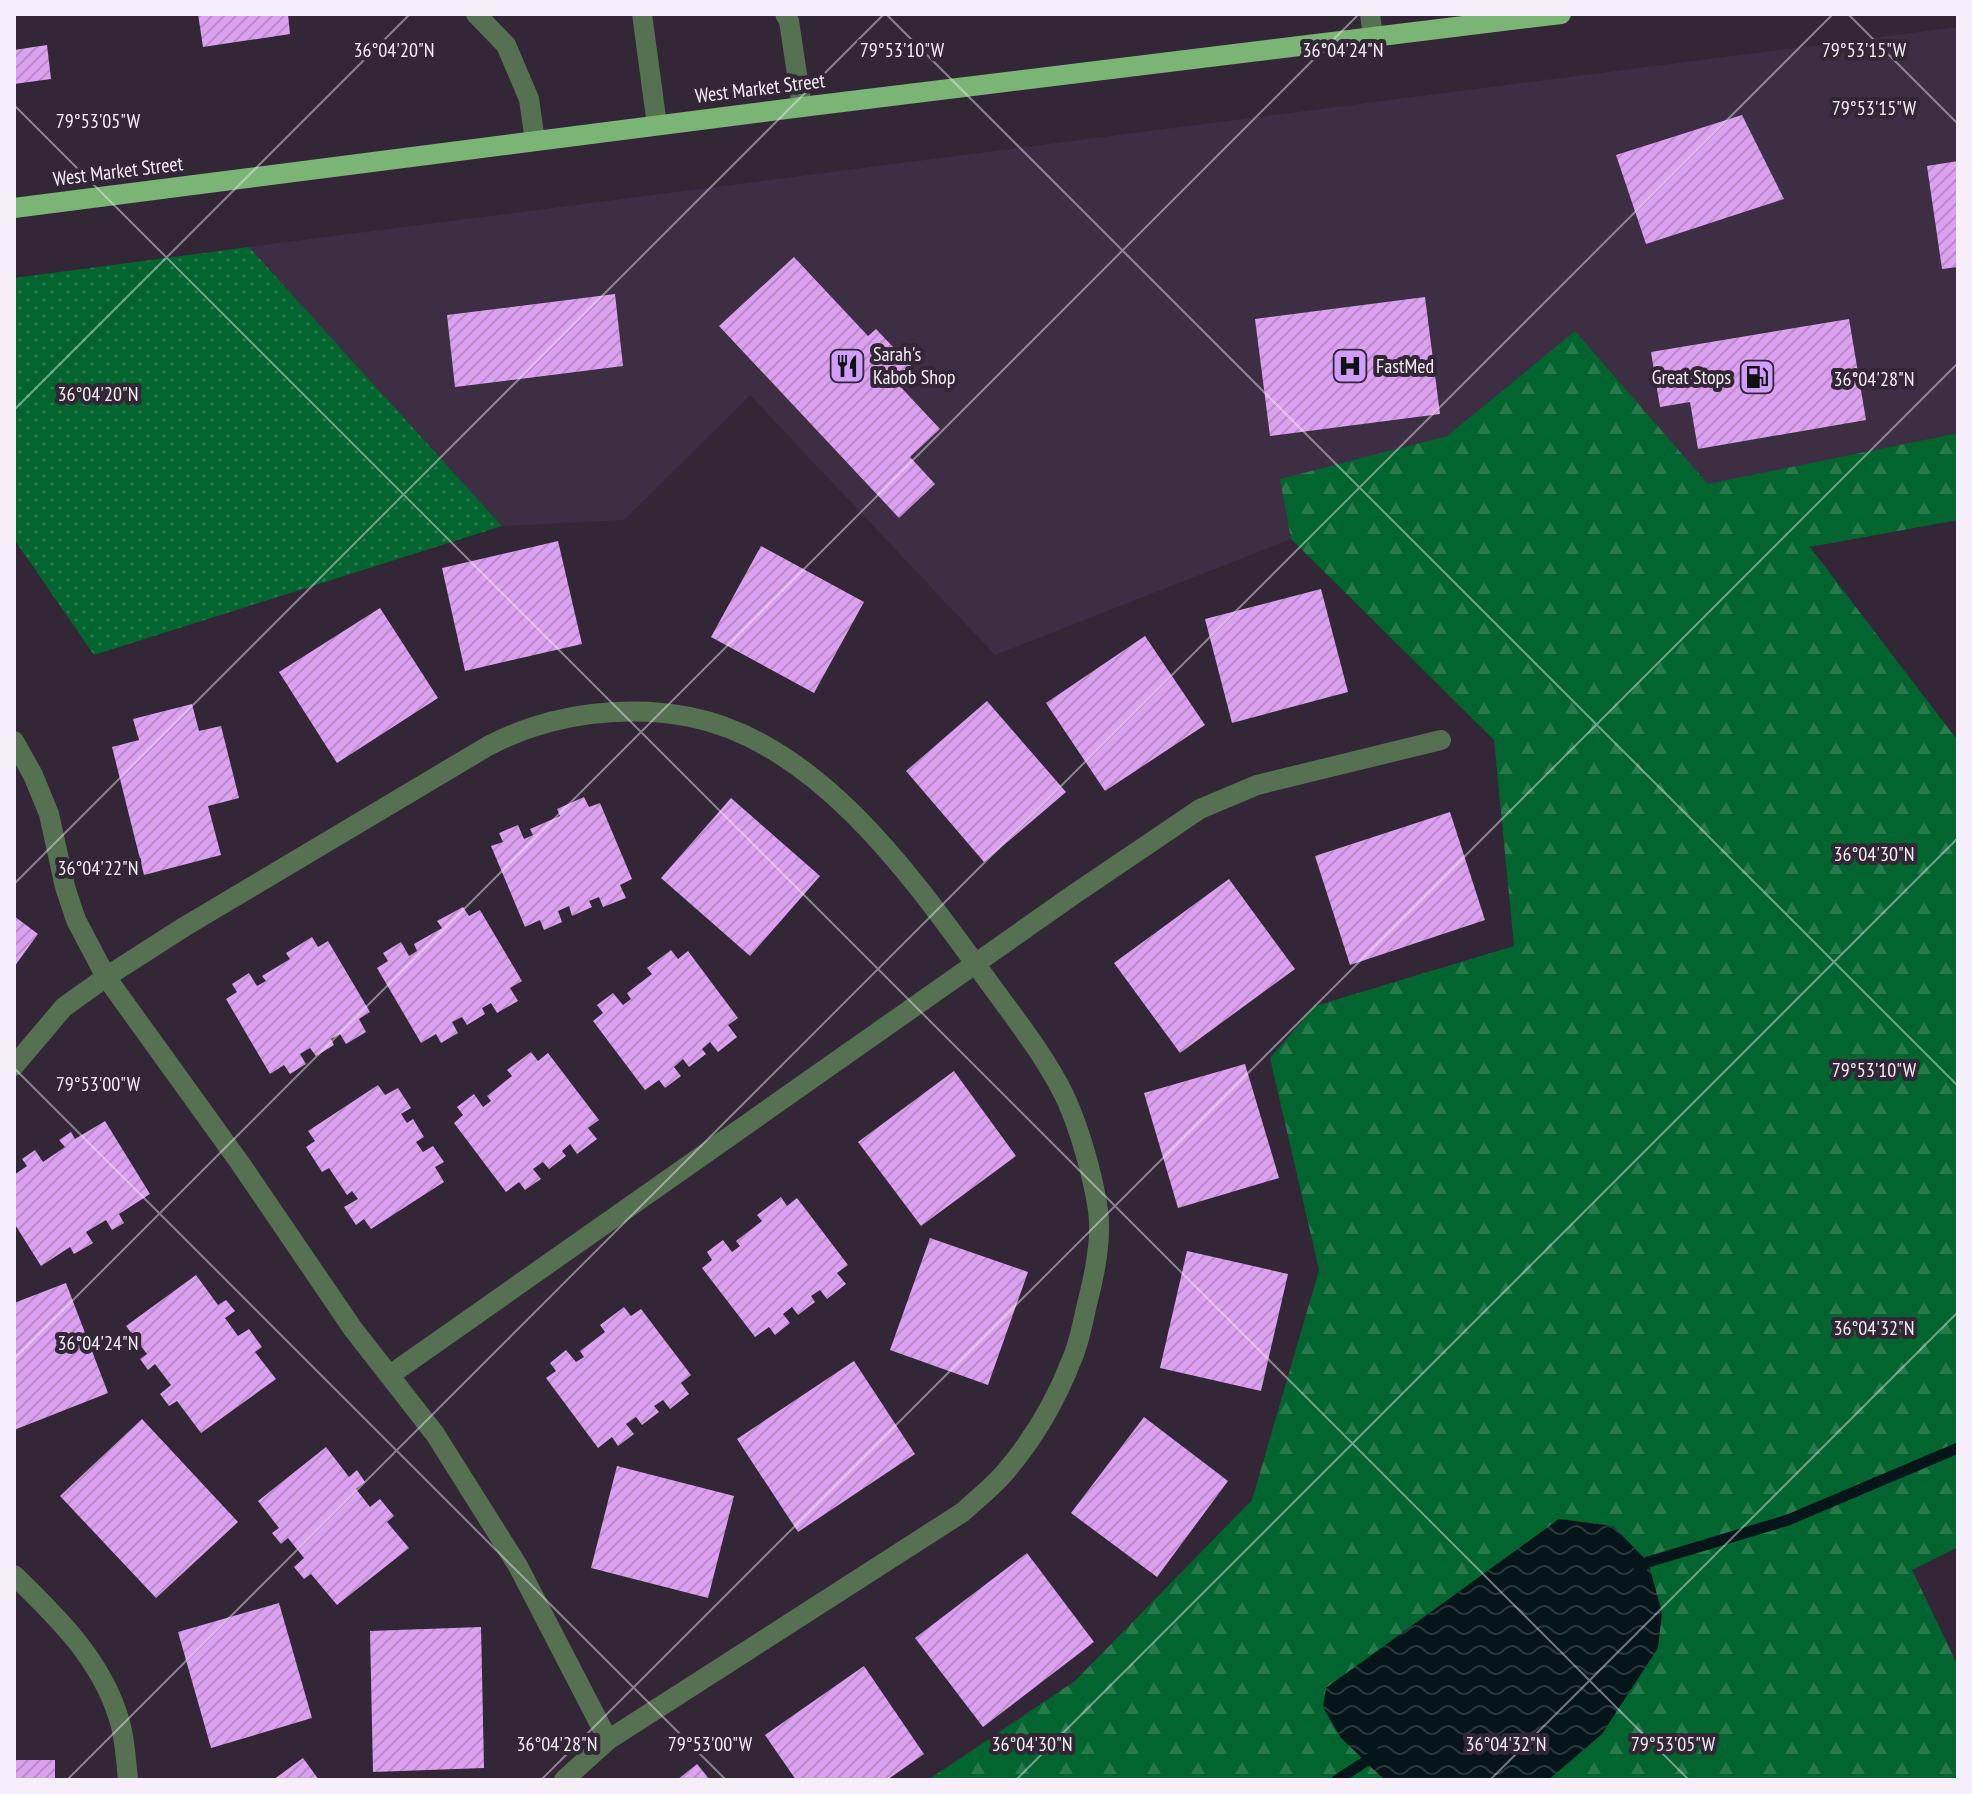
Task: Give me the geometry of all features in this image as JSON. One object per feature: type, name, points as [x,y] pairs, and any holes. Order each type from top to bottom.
[{"type":"main road","name":"West Market Street","points":[[14,208],[1561,14]]},
{"type":"street","points":[[476,14],[506,45],[529,99],[535,141]]},
{"type":"street","points":[[642,14],[657,125]]},
{"type":"street","points":[[785,14],[789,21],[802,107]]},
{"type":"street","points":[[1370,14],[1373,37]]},
{"type":"street","points":[[14,1066],[64,1007],[197,919],[488,746],[533,726],[588,715],[642,712],[691,717],[742,734],[788,760],[831,792],[871,832],[975,964],[1039,1051],[1066,1100],[1083,1148],[1099,1212],[1095,1270],[1073,1358],[1039,1425],[1006,1471],[963,1512],[608,1740],[564,1780]]},
{"type":"street","points":[[390,1375],[1200,809],[1257,785],[1441,740]]},
{"type":"street","points":[[14,741],[33,775],[49,814],[65,887],[76,920],[106,977],[353,1329],[435,1434],[518,1566],[608,1740]]},
{"type":"street","points":[[14,1575],[67,1627],[102,1677],[120,1720],[128,1780]]},
{"type":"shaded area","points":[[1958,27],[1958,433],[1708,485],[1575,331],[1447,436],[1281,479],[1291,539],[995,655],[750,395],[624,520],[502,526],[249,247]]},
{"type":"green space","points":[[249,247],[502,526],[94,655],[14,539],[14,278]]},
{"type":"green space","points":[[1575,331],[1708,484],[1958,433],[1958,520],[1810,547],[1958,741],[1958,1547],[1912,1570],[1958,1666],[1958,1780],[1548,1780],[1602,1734],[1560,1519],[1326,1688],[1365,1762],[1385,1780],[928,1780],[1075,1681],[1252,1500],[1319,1270],[1270,1058],[1315,1006],[1514,946],[1494,740],[1291,539],[1280,479],[1447,436]]},
{"type":"water","points":[[1559,1519],[1613,1526],[1648,1562],[1662,1613],[1658,1648],[1602,1734],[1548,1780],[1385,1780],[1341,1738],[1323,1707],[1326,1688]]},
{"type":"building","points":[[198,14],[288,14],[290,34],[203,47]]},
{"type":"building","points":[[47,45],[51,79],[14,84],[14,50]]},
{"type":"building","points":[[1742,115],[1784,199],[1646,244],[1616,155]]},
{"type":"building","points":[[1958,161],[1958,267],[1942,269],[1927,166]]},
{"type":"building","points":[[794,257],[868,336],[876,329],[912,367],[896,382],[940,429],[910,457],[935,484],[899,518],[719,326]]},
{"type":"building","points":[[615,294],[623,366],[455,387],[447,315]]},
{"type":"building","points":[[1425,297],[1440,414],[1270,436],[1255,319]]},
{"type":"building","name":"Great Stops","points":[[1849,319],[1866,420],[1698,449],[1690,402],[1660,407],[1651,352]]},
{"type":"building","points":[[558,541],[582,644],[465,671],[442,568]]},
{"type":"building","points":[[761,546],[864,602],[814,693],[711,637]]},
{"type":"building","points":[[1321,589],[1348,692],[1232,723],[1205,619]]},
{"type":"building","points":[[380,608],[438,698],[337,763],[279,672]]},
{"type":"building","points":[[1145,636],[1205,725],[1105,791],[1046,703]]},
{"type":"building","points":[[987,701],[1066,792],[984,862],[906,771]]},
{"type":"building","points":[[192,704],[199,731],[221,726],[239,798],[208,806],[221,855],[144,875],[112,747],[139,740],[133,719]]},
{"type":"building","points":[[584,797],[589,807],[600,803],[632,879],[620,885],[626,898],[603,907],[599,897],[589,901],[592,907],[572,916],[569,906],[558,911],[562,922],[544,930],[540,920],[525,927],[491,846],[503,842],[499,833],[518,825],[524,839],[533,835],[530,829],[560,816],[557,809]]},
{"type":"building","points":[[731,798],[820,876],[750,956],[661,878]]},
{"type":"building","points":[[1450,812],[1485,920],[1350,965],[1315,856]]},
{"type":"building","points":[[1229,879],[1295,969],[1180,1053],[1114,963]]},
{"type":"building","points":[[463,907],[469,916],[480,910],[522,981],[510,988],[518,1001],[497,1013],[491,1003],[482,1008],[485,1014],[467,1025],[462,1017],[452,1022],[458,1033],[441,1043],[436,1034],[421,1043],[377,968],[388,961],[383,953],[401,942],[409,956],[417,951],[414,944],[442,928],[437,921]]},
{"type":"building","points":[[14,916],[38,934],[14,967]]},
{"type":"building","points":[[312,937],[318,947],[328,941],[370,1012],[359,1019],[366,1032],[346,1044],[340,1034],[331,1039],[334,1045],[316,1056],[310,1048],[300,1054],[306,1064],[290,1074],[284,1065],[270,1074],[226,999],[237,992],[232,984],[249,973],[257,986],[266,981],[262,976],[290,959],[286,953]]},
{"type":"building","points":[[671,950],[678,959],[688,951],[738,1018],[728,1025],[737,1037],[718,1052],[710,1042],[702,1049],[706,1054],[689,1067],[683,1059],[674,1067],[681,1076],[665,1088],[659,1080],[645,1090],[593,1021],[603,1013],[597,1005],[613,993],[623,1005],[631,999],[627,993],[652,974],[647,968]]},
{"type":"building","points":[[531,1052],[538,1061],[548,1053],[599,1120],[588,1128],[597,1139],[577,1154],[570,1144],[562,1151],[566,1156],[549,1169],[543,1162],[533,1169],[541,1179],[525,1190],[519,1182],[506,1192],[454,1123],[463,1115],[457,1107],[474,1094],[483,1107],[491,1101],[487,1096],[512,1076],[507,1070]]},
{"type":"building","points":[[1245,1064],[1279,1178],[1178,1208],[1144,1093]]},
{"type":"building","points":[[954,1071],[1016,1156],[921,1226],[858,1142]]},
{"type":"building","points":[[378,1085],[385,1095],[398,1088],[411,1108],[401,1114],[407,1123],[413,1119],[424,1137],[416,1142],[423,1152],[433,1146],[444,1162],[435,1167],[444,1182],[371,1229],[364,1219],[356,1225],[344,1207],[358,1199],[352,1191],[347,1195],[329,1168],[322,1172],[306,1147],[315,1141],[308,1131]]},
{"type":"building","points":[[105,1121],[150,1194],[119,1214],[124,1223],[112,1230],[106,1220],[86,1232],[93,1243],[74,1254],[70,1247],[41,1266],[14,1223],[14,1175],[27,1166],[22,1159],[35,1150],[43,1162],[65,1147],[59,1140],[71,1132],[75,1139]]},
{"type":"building","points":[[781,1197],[787,1206],[797,1198],[848,1265],[837,1273],[846,1284],[827,1299],[820,1290],[811,1296],[815,1302],[798,1315],[792,1307],[783,1314],[790,1323],[775,1335],[769,1327],[755,1337],[702,1268],[712,1260],[707,1252],[723,1240],[732,1252],[740,1246],[736,1241],[762,1221],[757,1215]]},
{"type":"building","points":[[930,1238],[1028,1272],[988,1385],[890,1350]]},
{"type":"building","points":[[1187,1251],[1288,1274],[1261,1391],[1160,1368]]},
{"type":"building","points":[[196,1275],[218,1305],[226,1300],[235,1311],[225,1318],[238,1336],[249,1329],[262,1347],[255,1352],[276,1379],[201,1433],[177,1401],[169,1406],[160,1394],[171,1385],[155,1364],[148,1370],[140,1359],[147,1354],[126,1326]]},
{"type":"building","points":[[66,1283],[108,1393],[14,1430],[14,1303]]},
{"type":"building","points":[[624,1307],[631,1316],[641,1309],[691,1375],[681,1383],[689,1394],[670,1409],[663,1400],[654,1406],[659,1412],[642,1425],[636,1417],[626,1424],[634,1434],[618,1446],[612,1437],[598,1448],[546,1378],[556,1371],[550,1363],[566,1350],[576,1362],[584,1357],[580,1351],[605,1332],[600,1325]]},
{"type":"building","points":[[854,1361],[915,1454],[798,1532],[737,1439]]},
{"type":"building","points":[[1144,1417],[1228,1481],[1157,1577],[1071,1513]]},
{"type":"building","points":[[142,1419],[238,1522],[156,1598],[60,1496]]},
{"type":"building","points":[[326,1447],[349,1477],[357,1470],[365,1482],[356,1489],[370,1507],[380,1499],[394,1516],[387,1522],[409,1548],[337,1605],[311,1574],[304,1579],[294,1567],[304,1558],[288,1538],[281,1544],[272,1533],[279,1528],[258,1501]]},
{"type":"building","points":[[617,1466],[734,1496],[708,1598],[591,1568]]},
{"type":"building","points":[[1027,1553],[1094,1642],[983,1727],[915,1638]]},
{"type":"building","points":[[279,1603],[312,1718],[211,1748],[178,1632]]},
{"type":"building","points":[[481,1627],[484,1768],[373,1772],[370,1631]]},
{"type":"building","points":[[864,1666],[924,1754],[887,1780],[796,1780],[765,1735]]},
{"type":"building","points":[[303,1758],[319,1780],[273,1780]]},
{"type":"building","points":[[14,1760],[55,1760],[55,1780],[14,1780]]},
{"type":"building","points":[[697,1764],[710,1780],[677,1780]]},
{"type":"waterway","points":[[1639,1569],[1648,1562],[1788,1520],[1958,1448]]},
{"type":"waterway","points":[[1337,1780],[1377,1754]]},
{"type":"place","name":"Sarah's Kabob Shop","points":[[847,366]]},
{"type":"place","name":"FastMed","points":[[1350,366]]},
{"type":"place","name":"Great Stops","points":[[1757,377]]}]
